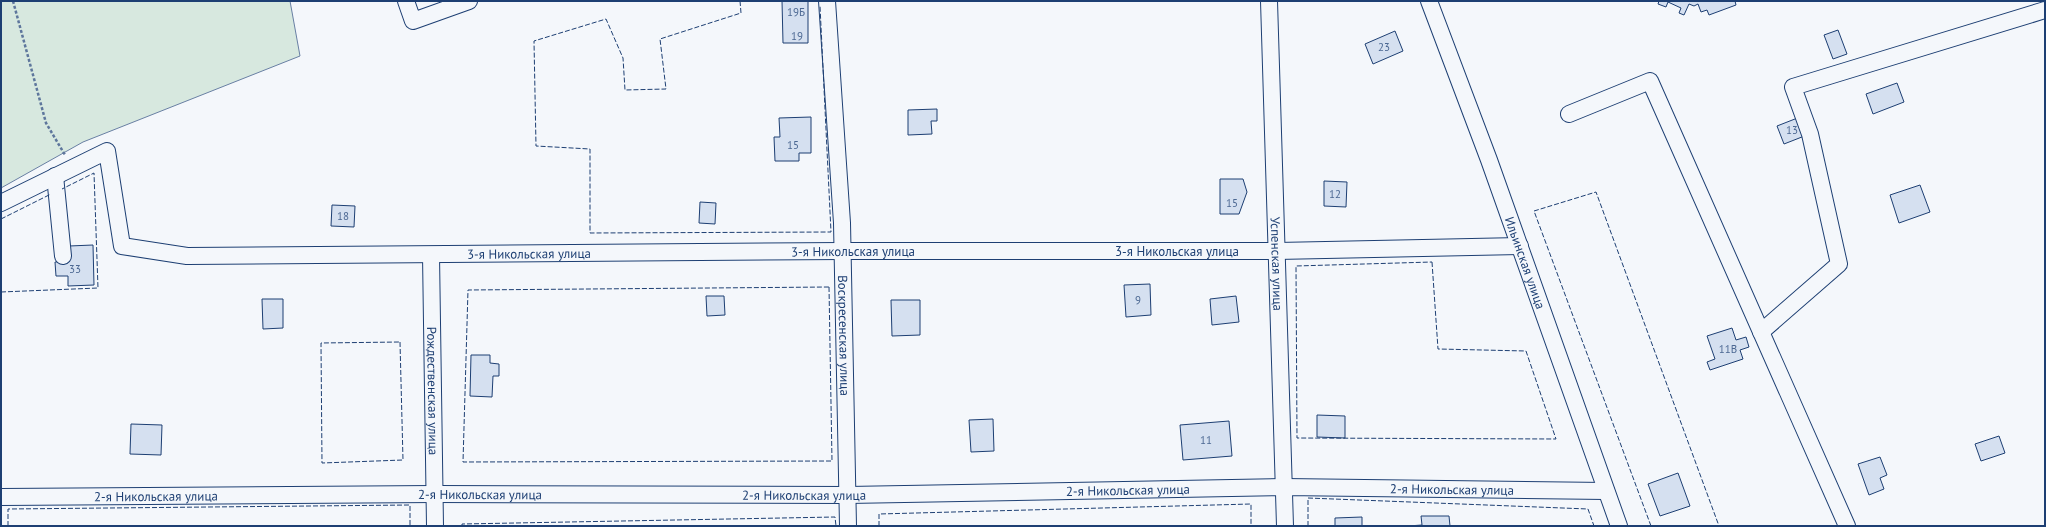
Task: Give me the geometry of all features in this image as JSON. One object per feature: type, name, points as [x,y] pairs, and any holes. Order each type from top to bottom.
[{"type":"street","points":[[406,1],[413,21],[468,1]]},
{"type":"street","name":"Воскресенская улица","points":[[827,1],[843,251],[848,526]]},
{"type":"street","name":"Успенская улица","points":[[1269,1],[1285,526]]},
{"type":"street","name":"Ильинская улица","points":[[1429,1],[1486,152],[1619,526]]},
{"type":"street","points":[[1761,332],[1839,264],[1810,134],[1793,87],[2045,10]]},
{"type":"street","points":[[1568,114],[1650,81],[1847,526]]},
{"type":"street","name":"3-я Никольская улица","points":[[73,167],[106,151],[122,246],[187,256],[843,251],[1277,252],[1520,246]]},
{"type":"street","points":[[1,204],[73,167]]},
{"type":"street","points":[[55,176],[63,256]]},
{"type":"street","name":"Рождественская улица","points":[[431,255],[435,526]]},
{"type":"street","name":"2-я Никольская улица","points":[[1,496],[435,494],[848,495],[1284,487],[1606,492]]},
{"type":"path","points":[[13,1],[46,123],[73,167]]},
{"type":"shaded area","points":[[1,1],[290,1],[300,56],[83,142],[1,188]]},
{"type":"building","points":[[782,1],[808,1],[808,43],[783,43]]},
{"type":"building","points":[[1659,1],[1735,1],[1736,5],[1709,15],[1707,10],[1701,12],[1698,4],[1694,6],[1689,4],[1684,15],[1679,13],[1681,8],[1668,2],[1666,7],[1658,4]]},
{"type":"building","points":[[1838,30],[1847,54],[1833,59],[1824,35]]},
{"type":"building","points":[[1395,31],[1403,51],[1373,64],[1365,44]]},
{"type":"building","points":[[1897,83],[1904,102],[1873,114],[1866,94]]},
{"type":"building","points":[[937,109],[937,121],[931,121],[932,134],[908,135],[908,110]]},
{"type":"building","points":[[811,117],[811,153],[799,153],[799,161],[775,161],[774,137],[780,137],[779,118]]},
{"type":"building","points":[[1800,117],[1807,135],[1784,144],[1777,126]]},
{"type":"building","points":[[1220,179],[1243,179],[1247,192],[1239,214],[1220,214]]},
{"type":"building","points":[[1324,181],[1347,182],[1346,207],[1324,206]]},
{"type":"building","points":[[1920,185],[1930,212],[1899,223],[1890,195]]},
{"type":"building","points":[[700,202],[716,203],[715,224],[699,223]]},
{"type":"building","points":[[332,205],[355,206],[354,227],[331,226]]},
{"type":"building","points":[[93,245],[94,285],[68,286],[68,276],[56,276],[55,262],[69,261],[69,246]]},
{"type":"building","points":[[1150,284],[1151,315],[1126,317],[1124,285]]},
{"type":"building","points":[[706,296],[724,296],[725,315],[707,316]]},
{"type":"building","points":[[1236,296],[1239,322],[1212,325],[1210,299]]},
{"type":"building","points":[[262,299],[283,299],[283,328],[263,329]]},
{"type":"building","points":[[891,300],[920,300],[920,335],[892,336]]},
{"type":"building","points":[[1732,328],[1736,340],[1746,337],[1749,347],[1740,350],[1743,359],[1710,370],[1707,362],[1715,359],[1707,336]]},
{"type":"building","points":[[471,355],[490,355],[490,363],[499,364],[499,376],[493,376],[492,397],[470,396]]},
{"type":"building","points":[[1317,415],[1345,416],[1345,438],[1317,437]]},
{"type":"building","points":[[993,419],[994,451],[971,452],[969,420]]},
{"type":"building","points":[[1229,421],[1232,456],[1183,460],[1180,425]]},
{"type":"building","points":[[131,424],[162,425],[161,455],[130,454]]},
{"type":"building","points":[[1999,436],[2005,453],[1981,461],[1975,444]]},
{"type":"building","points":[[1880,457],[1887,475],[1880,478],[1884,489],[1869,495],[1858,464]]},
{"type":"building","points":[[1678,473],[1690,506],[1660,516],[1648,484]]},
{"type":"building","points":[[1421,516],[1449,516],[1450,526],[1408,526],[1422,525]]},
{"type":"building","points":[[1362,517],[1362,526],[1335,526],[1335,518]]},
{"type":"fence","points":[[740,1],[741,13],[660,39],[666,89],[625,90],[623,58],[606,19],[534,41],[536,146],[590,149],[590,233],[831,232],[820,6]]},
{"type":"fence","points":[[1,292],[98,288],[94,173],[62,189]]},
{"type":"fence","points":[[1651,526],[1534,211],[1596,192],[1719,526]]},
{"type":"fence","points":[[1,219],[51,194]]},
{"type":"fence","points":[[1432,262],[1438,349],[1526,351],[1556,439],[1297,438],[1296,266],[1432,262]]},
{"type":"fence","points":[[829,287],[832,461],[463,462],[468,290],[829,287]]},
{"type":"fence","points":[[400,342],[403,460],[322,463],[321,343],[400,342]]},
{"type":"fence","points":[[1308,526],[1308,498],[1588,509],[1594,526]]},
{"type":"fence","points":[[879,526],[879,514],[1251,504],[1251,526]]},
{"type":"fence","points":[[8,526],[8,509],[410,505],[410,526]]},
{"type":"fence","points":[[462,526],[462,524],[835,517],[836,526]]}]
